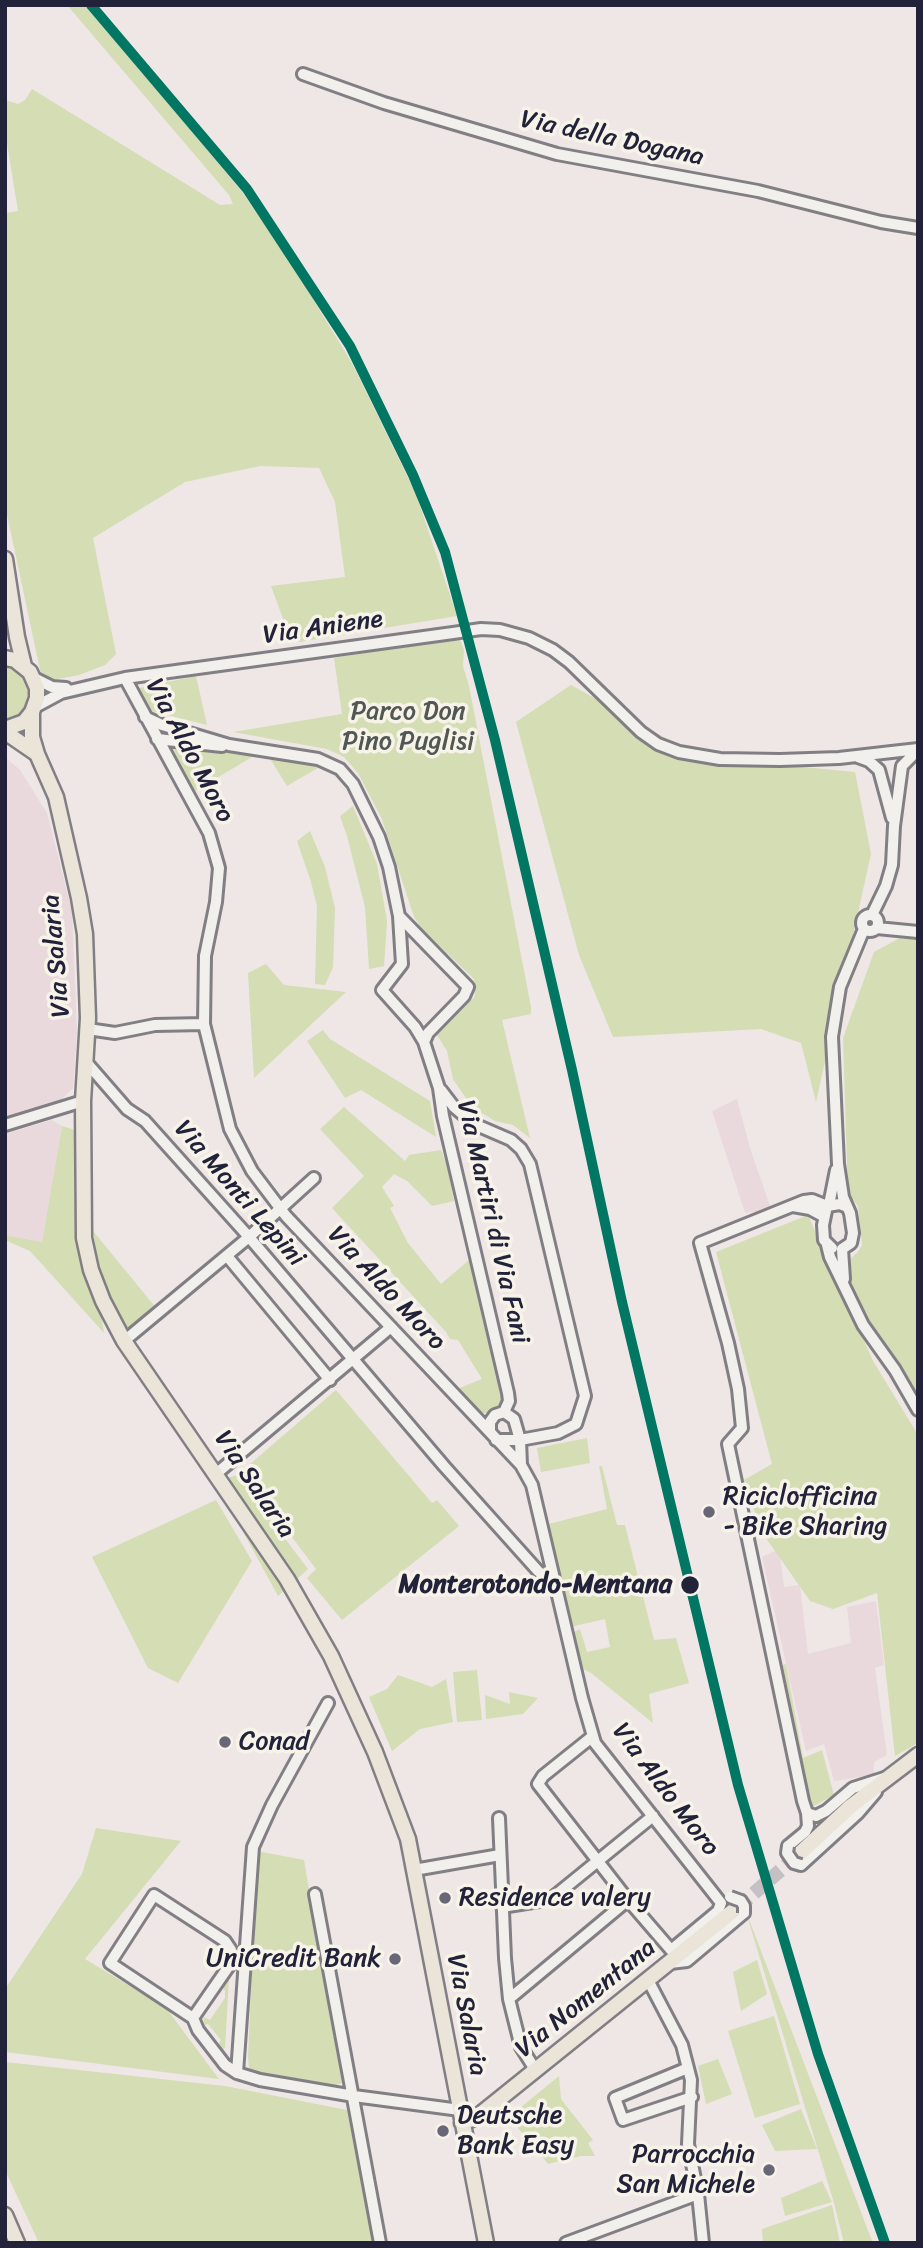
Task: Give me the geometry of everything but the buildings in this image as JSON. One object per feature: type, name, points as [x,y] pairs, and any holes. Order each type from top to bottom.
[{"type":"main road","points":[[5,558],[24,666]]},
{"type":"main road","points":[[5,639],[13,607]]},
{"type":"main road","points":[[5,658],[24,666],[34,678]]},
{"type":"main road","name":"Via Salaria","points":[[34,678],[37,698],[31,724],[37,754],[56,797],[79,898],[88,970],[87,1063],[83,1101],[84,1238],[91,1270],[103,1301],[124,1341],[221,1470],[287,1579],[331,1657],[375,1752],[400,1816],[414,1870],[486,2243]]},
{"type":"main road","points":[[5,731],[24,722],[33,710]]},
{"type":"main road","points":[[5,731],[37,754]]},
{"type":"main road","points":[[795,1856],[851,1806],[918,1755]]},
{"type":"main road","name":"Via Nomentana","points":[[461,2117],[477,2118],[648,1980],[670,1957],[737,1906]]},
{"type":"main road","points":[[5,2215],[17,2243]]},
{"type":"street","name":"Via della Dogana","points":[[303,74],[384,103],[557,154],[758,191],[881,222],[918,228]]},
{"type":"street","name":"Via Aniene","points":[[33,710],[53,696],[76,688],[125,678],[453,633],[499,630],[539,642],[569,662],[641,732],[674,751],[720,759],[780,760],[918,750]]},
{"type":"street","name":"Via Aniene","points":[[34,678],[52,687],[76,688]]},
{"type":"street","name":"Via Aldo Moro","points":[[125,678],[209,833],[219,868],[216,902],[205,956],[204,1024],[230,1129],[252,1171],[280,1208],[521,1465],[532,1485],[595,1743],[716,1895]]},
{"type":"street","points":[[145,717],[162,725],[229,745]]},
{"type":"street","points":[[157,739],[215,747],[229,745]]},
{"type":"street","name":"Via Martiri di Via Fani","points":[[229,745],[318,759],[340,769],[353,784],[379,837],[389,867],[399,916],[401,964],[382,990],[415,1027],[424,1042],[439,1088],[443,1116],[508,1394],[509,1401],[499,1414]]},
{"type":"street","points":[[827,1245],[842,1250],[851,1243],[853,1233],[838,1164],[833,1024],[844,977],[864,929],[863,919],[872,915],[891,872],[902,766],[918,750]]},
{"type":"street","points":[[879,770],[889,752],[902,766]]},
{"type":"street","points":[[856,756],[869,761],[879,770],[894,826]]},
{"type":"street","points":[[872,915],[878,920],[877,928]]},
{"type":"street","points":[[399,916],[468,987],[464,996],[428,1033],[424,1042]]},
{"type":"street","points":[[864,929],[871,932],[877,928],[918,932]]},
{"type":"street","points":[[88,1029],[115,1033],[155,1025],[204,1024]]},
{"type":"street","name":"Via Monti Lepini","points":[[87,1063],[127,1109],[145,1121],[249,1237],[504,1533],[538,1571],[556,1586]]},
{"type":"street","points":[[439,1088],[454,1107],[474,1124],[511,1140],[522,1149],[530,1164],[585,1396],[576,1424],[558,1433],[520,1440],[493,1436],[490,1422],[499,1414]]},
{"type":"street","points":[[5,1125],[83,1101]]},
{"type":"street","points":[[838,1164],[822,1225],[830,1257],[863,1325],[895,1370],[918,1410]]},
{"type":"street","points":[[124,1341],[227,1256],[314,1178]]},
{"type":"street","points":[[795,1856],[808,1826],[807,1813],[728,1444],[742,1428],[738,1389],[700,1243],[793,1206],[827,1209],[841,1204],[845,1206]]},
{"type":"street","points":[[842,1250],[845,1286]]},
{"type":"street","points":[[227,1256],[330,1380]]},
{"type":"street","points":[[221,1470],[391,1327]]},
{"type":"street","points":[[471,1414],[499,1414],[514,1419],[520,1440],[521,1465]]},
{"type":"street","points":[[237,2073],[253,1847],[272,1805],[328,1703]]},
{"type":"street","points":[[593,1736],[543,1776],[538,1784],[670,1957],[718,1911],[721,1903],[716,1895]]},
{"type":"street","points":[[807,1813],[816,1816],[853,1788],[888,1779]]},
{"type":"street","points":[[502,1907],[551,1899],[653,1816]]},
{"type":"street","points":[[499,1818],[509,1999],[521,2047],[536,2071]]},
{"type":"street","points":[[414,1870],[500,1855]]},
{"type":"street","points":[[193,2018],[231,1962],[230,1950],[225,1941],[154,1895],[110,1963],[193,2018],[225,2065],[237,2073],[260,2080],[461,2117]]},
{"type":"street","points":[[315,1895],[380,2243]]},
{"type":"street","points":[[716,1895],[737,1906]]},
{"type":"street","points":[[509,1999],[628,1900]]},
{"type":"street","points":[[648,1980],[682,2045],[688,2068],[692,2097],[688,2144],[698,2194],[703,2243]]},
{"type":"street","points":[[688,2068],[615,2098],[623,2119],[692,2097]]},
{"type":"street","points":[[566,2243],[698,2194]]},
{"type":"shaded area","points":[[5,757],[20,770],[47,813],[72,911],[77,1033],[73,1088],[55,1106],[5,1119]]},
{"type":"shaded area","points":[[737,1099],[771,1209],[745,1213],[712,1111]]},
{"type":"shaded area","points":[[52,1120],[62,1126],[42,1242],[5,1235],[5,1134]]},
{"type":"shaded area","points":[[779,1549],[784,1587],[800,1585],[808,1654],[851,1643],[847,1607],[876,1601],[884,1665],[875,1668],[887,1755],[874,1762],[874,1775],[834,1781],[824,1744],[806,1751],[762,1557]]},
{"type":"green space","points":[[67,5],[86,5],[240,189],[288,258],[353,365],[416,494],[457,616],[299,642],[288,632],[271,586],[345,577],[335,502],[319,468],[260,466],[185,482],[93,538],[116,654],[105,665],[79,675],[52,680],[44,677],[40,670],[5,505],[5,213],[18,211],[5,131],[5,100],[18,104],[25,100],[32,89],[220,205],[233,204],[229,195]]},
{"type":"green space","name":"Parco Don Pino Puglisi","points":[[459,638],[464,650],[463,666],[531,1007],[531,1014],[502,1020],[530,1138],[513,1125],[495,1121],[472,1107],[453,1079],[447,1051],[437,1035],[475,996],[474,979],[421,928],[414,917],[382,819],[358,773],[344,757],[327,749],[233,732],[342,714],[334,658]]},
{"type":"green space","points":[[5,665],[18,670],[28,692],[24,708],[18,714],[5,719]]},
{"type":"green space","points":[[196,676],[207,725],[152,711],[139,688]]},
{"type":"green space","points":[[571,685],[699,757],[855,772],[871,854],[816,1102],[801,1043],[761,1029],[613,1037],[579,955],[516,722]]},
{"type":"green space","points":[[171,748],[257,754],[195,791]]},
{"type":"green space","points":[[269,757],[323,765],[287,786]]},
{"type":"green space","points":[[353,806],[377,864],[387,921],[384,966],[369,969],[365,907],[340,816]]},
{"type":"green space","points":[[310,831],[325,867],[335,908],[333,967],[325,985],[315,984],[317,906],[297,841]]},
{"type":"green space","points":[[918,928],[918,1396],[857,1303],[851,1285],[851,1258],[862,1245],[858,1206],[848,1194],[843,1038],[874,952]]},
{"type":"green space","points":[[266,964],[284,985],[346,992],[254,1078],[248,973]]},
{"type":"green space","points":[[323,1030],[330,1039],[430,1101],[436,1137],[361,1090],[345,1098],[307,1041]]},
{"type":"green space","points":[[344,1107],[405,1161],[409,1155],[441,1150],[448,1168],[454,1201],[432,1206],[407,1181],[394,1174],[382,1187],[394,1206],[390,1208],[408,1243],[441,1284],[469,1260],[505,1400],[502,1411],[477,1414],[457,1389],[482,1379],[458,1340],[450,1339],[332,1208],[364,1176],[320,1129]]},
{"type":"green space","points":[[62,1126],[75,1130],[104,1333],[30,1251],[5,1240],[5,1235],[42,1242]]},
{"type":"green space","points":[[808,1215],[873,1361],[918,1435],[918,1743],[895,1756],[877,1593],[833,1609],[810,1601],[761,1531],[744,1480],[772,1464],[716,1252]]},
{"type":"green space","points":[[93,1231],[157,1309],[125,1336],[100,1283]]},
{"type":"green space","points":[[336,1390],[432,1503],[437,1500],[459,1526],[342,1620],[307,1578],[316,1569],[242,1471]]},
{"type":"green space","points":[[587,1438],[590,1463],[541,1472],[537,1448]]},
{"type":"green space","points":[[599,1466],[602,1466],[617,1525],[625,1525],[654,1640],[676,1638],[689,1683],[649,1694],[653,1723],[591,1673],[579,1667],[570,1634],[580,1629],[587,1652],[610,1647],[605,1619],[570,1627],[545,1525],[607,1509]]},
{"type":"green space","points":[[237,1475],[308,1569],[278,1596],[216,1482]]},
{"type":"green space","points":[[216,1500],[252,1561],[178,1683],[148,1668],[92,1557]]},
{"type":"green space","points":[[786,1664],[803,1758],[822,1750],[834,1795],[810,1808],[779,1666]]},
{"type":"green space","points":[[477,1670],[482,1720],[457,1722],[453,1672]]},
{"type":"green space","points":[[398,1675],[432,1687],[446,1679],[453,1722],[420,1729],[392,1751],[369,1697],[387,1689]]},
{"type":"green space","points":[[509,1692],[538,1698],[523,1714],[486,1719],[485,1695],[510,1704]]},
{"type":"green space","points":[[96,1828],[181,1841],[85,1959],[166,2008],[219,2079],[5,2052],[5,1989],[82,1874]]},
{"type":"green space","points":[[257,1851],[304,1860],[342,2083],[330,2087],[260,2076],[249,2068]]},
{"type":"green space","points":[[745,1909],[873,2243],[844,2243]]},
{"type":"green space","points":[[757,1960],[767,1994],[741,2011],[733,1972]]},
{"type":"green space","points":[[229,1978],[225,2048],[219,2052],[217,2046],[221,2040],[208,2024],[204,2025],[204,2017],[210,2020],[225,1998],[223,1987]]},
{"type":"green space","points":[[774,2016],[800,2104],[755,2118],[728,2031]]},
{"type":"green space","points":[[718,2059],[732,2094],[706,2104],[698,2066]]},
{"type":"green space","points":[[5,2062],[225,2086],[347,2110],[373,2243],[39,2243],[5,2170]]},
{"type":"green space","points":[[559,2076],[561,2099],[593,2140],[588,2143],[595,2156],[581,2156],[548,2164],[509,2117]]},
{"type":"green space","points":[[801,2109],[817,2149],[775,2151],[762,2125]]},
{"type":"green space","points":[[822,2181],[832,2202],[785,2216],[781,2198]]},
{"type":"green space","points":[[832,2205],[840,2243],[763,2243],[762,2229]]},
{"type":"tunnel","points":[[738,1907],[797,1856]]},
{"type":"transit line","points":[[91,5],[247,189],[350,346],[413,475],[445,552],[495,740],[572,1070],[622,1302],[738,1785],[818,2054],[885,2243]]},
{"type":"place","name":"Riciclofficina - Bike Sharing","points":[[709,1512]]},
{"type":"place","name":"Monterotondo-Mentana","points":[[690,1585]]},
{"type":"place","name":"Conad","points":[[225,1742]]},
{"type":"place","name":"Residence valery","points":[[445,1898]]},
{"type":"place","name":"UniCredit Bank","points":[[395,1959]]},
{"type":"place","name":"Deutsche Bank Easy","points":[[443,2131]]},
{"type":"place","name":"Parrocchia San Michele","points":[[769,2170]]}]
